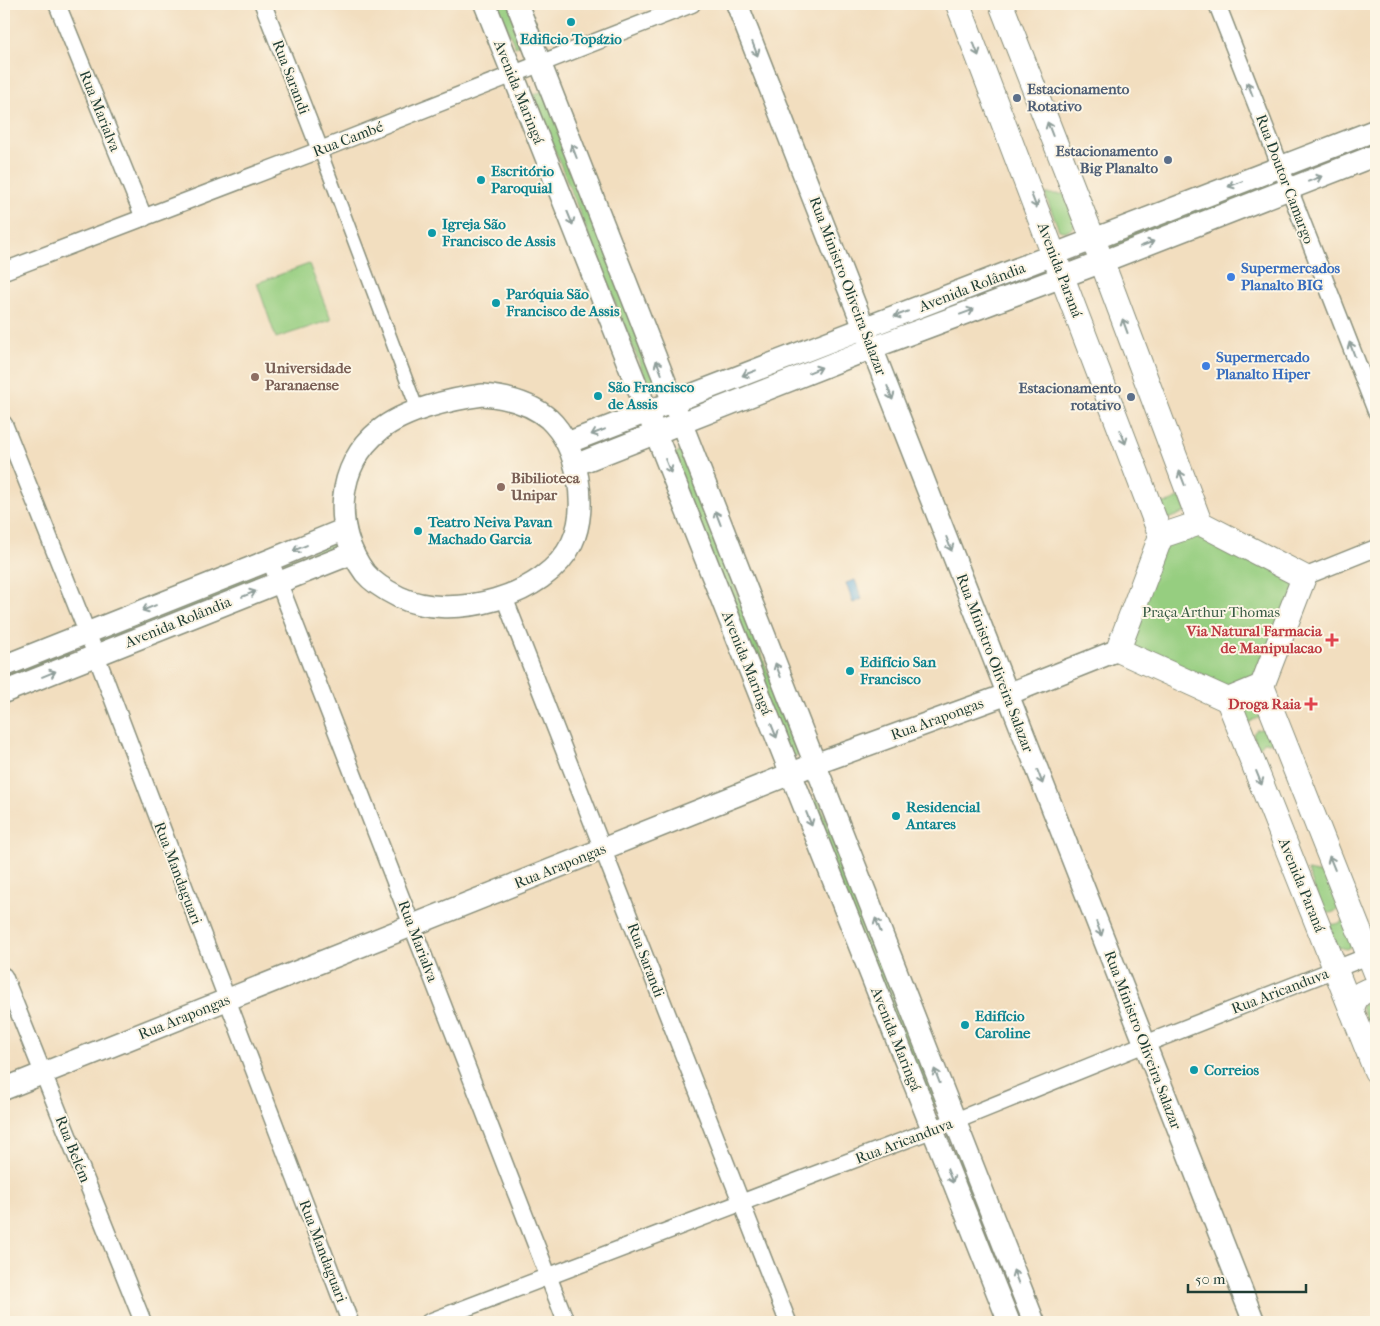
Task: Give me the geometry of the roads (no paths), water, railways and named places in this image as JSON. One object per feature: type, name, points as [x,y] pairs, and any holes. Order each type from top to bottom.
[{"type":"main road","name":"Avenida Paraná","points":[[958,4],[1161,536]]},
{"type":"main road","points":[[1001,4],[1102,262],[1200,524],[1304,577],[1262,686],[1347,900],[1374,961]]},
{"type":"main road","points":[[1200,524],[1161,536],[1118,650],[1228,700],[1262,686]]},
{"type":"main road","name":"Avenida Paraná","points":[[1228,700],[1376,1071]]},
{"type":"main road","points":[[1246,745],[1246,735],[1252,727],[1261,723],[1270,723],[1279,729]]},
{"type":"main road","points":[[1313,914],[1320,919],[1330,920],[1339,916],[1345,909],[1347,900]]},
{"type":"main road","points":[[1352,1010],[1357,996],[1363,992],[1376,990]]},
{"type":"street","name":"Rua Marialva","points":[[57,4],[144,218]]},
{"type":"street","name":"Rua Sarandi","points":[[263,4],[320,150]]},
{"type":"street","name":"Avenida Maringá","points":[[485,4],[1009,1322]]},
{"type":"street","name":"Avenida Maringá","points":[[516,4],[1034,1322]]},
{"type":"street","name":"Rua Cambé","points":[[4,271],[320,150],[692,4]]},
{"type":"street","name":"Rua Ministro Oliveira Salazar","points":[[737,4],[1254,1322]]},
{"type":"street","name":"Rua Doutor Camargo","points":[[1217,4],[1376,411]]},
{"type":"street","name":"Avenida Rolândia","points":[[575,465],[681,424],[1054,254],[1376,130]]},
{"type":"street","points":[[320,150],[418,411]]},
{"type":"street","name":"Avenida Rolândia","points":[[567,443],[673,402],[1062,277],[1376,155]]},
{"type":"street","points":[[483,395],[509,399],[536,410],[548,418],[567,443],[575,465],[580,494],[577,531],[571,546],[562,558],[548,572],[529,585],[504,597],[483,603],[447,607],[427,606],[394,595],[374,582],[366,574],[353,552],[345,529],[344,492],[360,452],[371,438],[392,422],[418,411],[461,398],[483,395]]},
{"type":"street","name":"Rua Mandaguari","points":[[4,424],[96,655],[350,1322]]},
{"type":"street","name":"Avenida Rolândia","points":[[4,666],[345,529]]},
{"type":"street","points":[[1304,577],[1376,548]]},
{"type":"street","name":"Avenida Rolândia","points":[[4,692],[353,552]]},
{"type":"street","name":"Rua Marialva","points":[[270,560],[566,1322]]},
{"type":"street","name":"Rua Sarandi","points":[[504,597],[788,1322]]},
{"type":"street","name":"Rua Arapongas","points":[[4,1089],[815,764],[1008,694],[1118,650]]},
{"type":"street","points":[[833,881],[856,870]]},
{"type":"street","name":"Rua Aricanduva","points":[[429,1322],[932,1130],[1336,969],[1374,961]]},
{"type":"street","name":"Rua Belém","points":[[4,976],[143,1322]]},
{"type":"water","points":[[855,580],[862,599],[853,603],[846,583]]},
{"type":"place","name":"Edificio Topázio","points":[[571,22]]},
{"type":"place","name":"Estacionamento Rotativo","points":[[1017,98]]},
{"type":"place","name":"Estacionamento Big Planalto","points":[[1168,160]]},
{"type":"place","name":"Escritório Paroquial","points":[[481,180]]},
{"type":"place","name":"Igreja São Francisco de Assis","points":[[432,233]]},
{"type":"place","name":"Supermercados Planalto BIG","points":[[1231,277]]},
{"type":"place","name":"Paróquia São Francisco de Assis","points":[[496,303]]},
{"type":"place","name":"Supermercado Planalto Hiper","points":[[1206,366]]},
{"type":"place","name":"Universidade Paranaense","points":[[255,377]]},
{"type":"place","name":"São Francisco de Assis","points":[[598,396]]},
{"type":"place","name":"Estacionamento rotativo","points":[[1131,397]]},
{"type":"place","name":"Bibilioteca Unipar","points":[[501,487]]},
{"type":"place","name":"Teatro Neiva Pavan Machado Garcia","points":[[418,531]]},
{"type":"place","name":"Via Natural Farmacia de Manipulacao","points":[[1332,640]]},
{"type":"place","name":"Edifício San Francisco","points":[[850,671]]},
{"type":"place","name":"Droga Raia","points":[[1311,704]]},
{"type":"place","name":"Residencial Antares","points":[[896,816]]},
{"type":"place","name":"Edifício Caroline","points":[[965,1025]]},
{"type":"place","name":"Correios","points":[[1194,1070]]},
{"type":"park label","name":"Praça Arthur Thomas","points":[[1211,612]]}]
